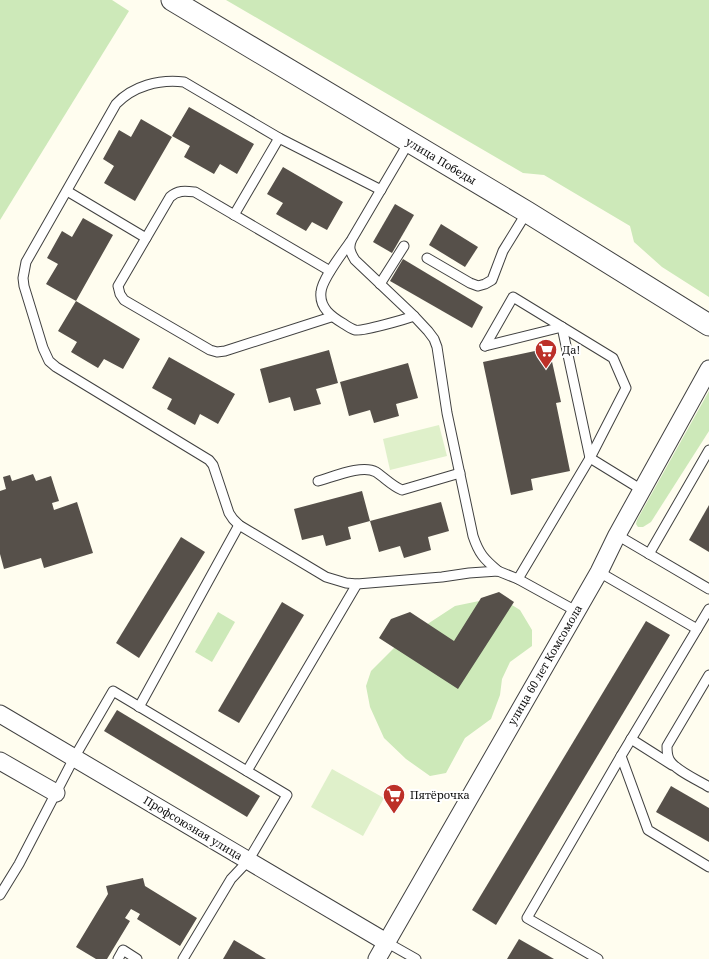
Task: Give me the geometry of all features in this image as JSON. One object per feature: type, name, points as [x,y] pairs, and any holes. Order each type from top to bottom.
[{"type":"street","name":"улица Победы","points":[[172,0],[527,212],[709,325]]},
{"type":"street","name":"улица 60 лет Комсомола","points":[[377,959],[599,572],[617,535],[709,369]]},
{"type":"street","name":"Профсоюзная улица","points":[[0,714],[386,942]]},
{"type":"street","points":[[0,761],[56,793]]},
{"type":"lane","points":[[381,190],[279,138],[184,82],[170,80],[140,87],[124,96],[116,104],[26,262],[22,278],[42,348],[49,361],[56,367],[209,460],[213,465],[229,513],[233,519],[239,525],[326,577],[346,583],[357,584],[498,571]]},
{"type":"lane","points":[[234,215],[279,138]]},
{"type":"lane","points":[[409,142],[352,239],[330,272],[321,292],[322,304],[331,317],[355,330],[369,328],[396,320],[402,321],[414,316]]},
{"type":"lane","points":[[67,191],[146,238]]},
{"type":"lane","points":[[330,272],[195,192],[185,191],[176,192],[170,197],[118,286],[120,294],[124,300],[210,350],[218,352],[331,317]]},
{"type":"lane","points":[[427,258],[470,283],[478,286],[486,284],[492,280],[503,251],[527,212]]},
{"type":"lane","points":[[352,239],[349,245],[355,260],[414,316],[428,331],[437,347],[447,413],[477,549],[498,571],[518,579],[576,611]]},
{"type":"lane","points":[[380,284],[404,246]]},
{"type":"lane","points":[[518,579],[590,458],[626,388],[613,358],[514,297],[485,346],[562,327]]},
{"type":"lane","points":[[562,327],[590,458],[642,490]]},
{"type":"lane","points":[[649,554],[709,450]]},
{"type":"lane","points":[[318,481],[367,469],[375,472],[394,487],[402,490],[460,473]]},
{"type":"lane","points":[[139,706],[239,525]]},
{"type":"lane","points":[[617,535],[709,589]]},
{"type":"lane","points":[[599,572],[697,629]]},
{"type":"lane","points":[[247,771],[357,584]]},
{"type":"lane","points":[[598,959],[527,918],[631,739],[709,609]]},
{"type":"lane","points":[[677,767],[669,760],[667,746],[709,675]]},
{"type":"lane","points":[[0,895],[19,864],[74,758],[113,692],[287,795],[248,861],[231,879],[183,959]]},
{"type":"lane","points":[[631,739],[709,787]]},
{"type":"lane","points":[[621,756],[648,830],[709,867]]},
{"type":"lane","points":[[386,942],[416,959]]},
{"type":"lane","points":[[118,959],[123,950],[137,959]]},
{"type":"green space","points":[[0,0],[112,0],[129,11],[0,220]]},
{"type":"green space","points":[[226,0],[709,0],[709,297],[662,267],[634,242],[630,226],[544,175],[523,173]]},
{"type":"green space","points":[[709,391],[709,431],[651,522],[643,527],[638,527],[636,524],[637,520]]},
{"type":"green space","points":[[439,425],[447,456],[390,470],[383,439]]},
{"type":"green space","points":[[484,600],[504,600],[520,610],[532,630],[532,646],[510,662],[502,679],[500,695],[491,719],[465,738],[446,773],[430,776],[406,759],[384,738],[370,707],[366,686],[371,671],[400,642],[455,606]]},
{"type":"green space","points":[[218,612],[235,622],[212,662],[195,652]]},
{"type":"green space","points":[[332,769],[384,798],[363,836],[311,807]]},
{"type":"building","points":[[189,107],[254,144],[237,174],[220,164],[214,174],[184,157],[190,146],[172,136]]},
{"type":"building","points":[[141,119],[172,137],[135,201],[104,183],[114,166],[103,159],[119,130],[131,137]]},
{"type":"building","points":[[283,167],[343,202],[327,230],[312,222],[306,231],[276,214],[283,203],[267,194]]},
{"type":"building","points":[[395,204],[414,215],[392,253],[373,242]]},
{"type":"building","points":[[83,218],[113,235],[76,301],[46,284],[58,264],[47,258],[62,231],[72,237]]},
{"type":"building","points":[[441,224],[478,247],[465,267],[429,245]]},
{"type":"building","points":[[403,259],[483,307],[472,328],[390,281]]},
{"type":"building","points":[[76,301],[140,339],[123,369],[104,359],[98,368],[71,352],[77,342],[58,331]]},
{"type":"building","points":[[549,348],[561,402],[556,403],[570,471],[531,479],[533,490],[511,495],[483,362]]},
{"type":"building","points":[[329,350],[338,383],[316,389],[321,404],[294,411],[290,397],[269,403],[260,369]]},
{"type":"building","points":[[169,357],[235,394],[218,424],[200,414],[195,425],[167,409],[172,399],[152,388]]},
{"type":"building","points":[[408,363],[418,398],[396,404],[399,416],[374,423],[370,410],[349,416],[340,382]]},
{"type":"building","points":[[33,474],[36,481],[51,476],[59,501],[52,503],[54,510],[77,502],[93,553],[44,568],[41,558],[4,569],[0,554],[0,491],[6,489],[3,477],[10,475],[12,481]]},
{"type":"building","points":[[362,491],[370,521],[348,527],[351,539],[326,546],[323,535],[302,540],[294,509]]},
{"type":"building","points":[[441,502],[449,531],[428,537],[431,550],[404,558],[400,546],[379,552],[370,521]]},
{"type":"building","points":[[709,505],[709,552],[689,540]]},
{"type":"building","points":[[181,537],[205,552],[139,658],[116,643]]},
{"type":"building","points":[[499,592],[514,602],[458,689],[379,638],[391,619],[410,612],[454,641],[481,598]]},
{"type":"building","points":[[282,602],[304,615],[239,723],[218,711]]},
{"type":"building","points":[[646,621],[670,635],[496,925],[472,910]]},
{"type":"building","points":[[117,710],[260,796],[247,817],[104,731]]},
{"type":"building","points":[[671,786],[709,808],[709,842],[656,812]]},
{"type":"building","points":[[143,878],[145,886],[197,918],[180,946],[137,919],[140,914],[131,909],[125,918],[130,921],[107,959],[96,959],[76,947],[108,894],[106,886]]},
{"type":"building","points":[[519,939],[554,959],[507,959]]},
{"type":"building","points":[[234,940],[266,959],[223,959]]},
{"type":"place","name":"Да!","points":[[546,370]]},
{"type":"place","name":"Пятёрочка","points":[[394,814]]}]
